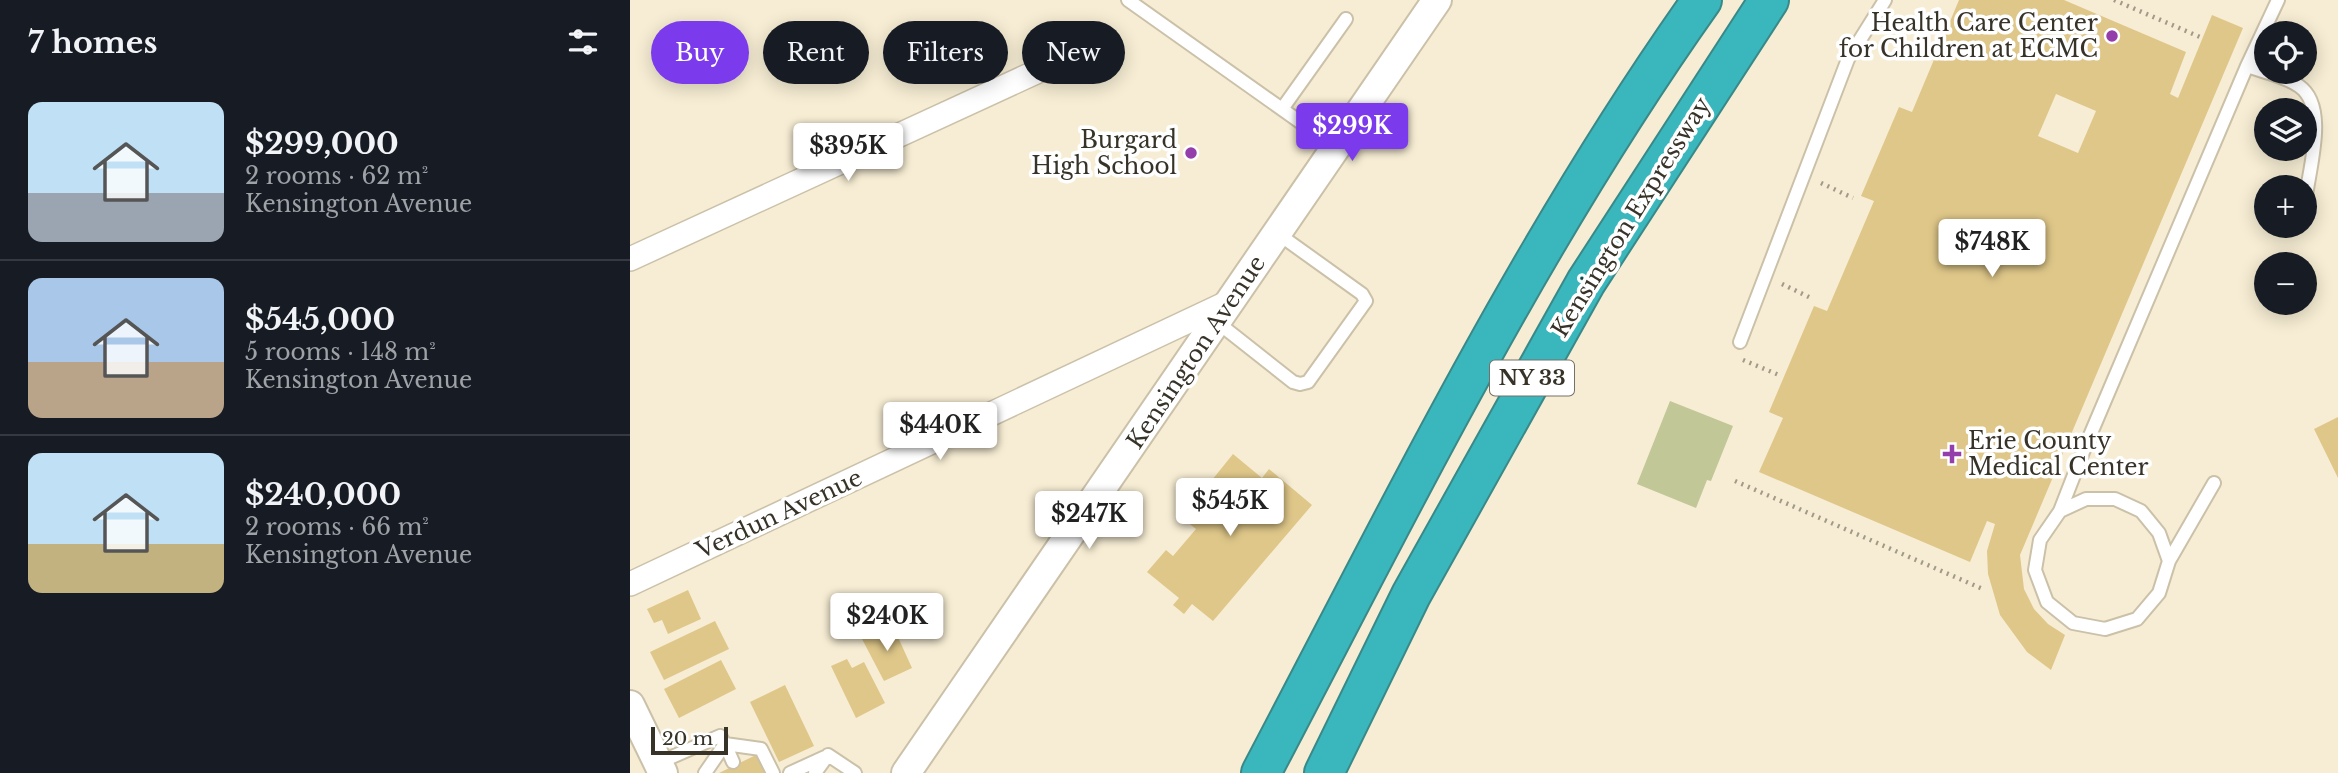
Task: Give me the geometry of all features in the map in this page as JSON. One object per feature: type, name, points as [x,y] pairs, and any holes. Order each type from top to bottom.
[{"type":"highway","name":"NY 33","points":[[1261,773],[1483,350],[1654,68],[1702,0]]},
{"type":"highway","name":"Kensington Expressway","points":[[1324,773],[1411,595],[1586,282],[1769,0]]},
{"type":"street","name":"Kensington Avenue","points":[[906,773],[1224,311],[1334,146],[1437,0]]},
{"type":"street","points":[[630,259],[1022,79]]},
{"type":"street","name":"Verdun Avenue","points":[[630,584],[1224,311]]},
{"type":"street","points":[[630,705],[660,768]]},
{"type":"lane","points":[[1128,0],[1334,146]]},
{"type":"lane","points":[[1740,342],[1847,59],[1885,0]]},
{"type":"lane","points":[[2214,483],[2169,561],[2159,593],[2137,619],[2105,629],[2073,623],[2047,602],[2035,570],[2040,540],[2060,511],[2247,66],[2278,0]]},
{"type":"lane","points":[[1282,109],[1346,19]]},
{"type":"lane","points":[[2247,66],[2298,85],[2313,103],[2316,121],[2309,175]]},
{"type":"lane","points":[[1224,311],[1293,382],[1300,384],[1308,382],[1366,301],[1362,294],[1277,233]]},
{"type":"lane","points":[[2060,511],[2087,499],[2115,499],[2141,511],[2159,533],[2169,561]]},
{"type":"lane","points":[[660,768],[720,736],[733,762]]},
{"type":"lane","points":[[705,773],[725,744]]},
{"type":"lane","points":[[725,744],[761,749],[773,773]]},
{"type":"lane","points":[[790,773],[828,755]]},
{"type":"lane","points":[[815,773],[828,755]]},
{"type":"lane","points":[[828,755],[855,773]]},
{"type":"path","points":[[2114,0],[2200,37]]},
{"type":"path","points":[[1822,184],[1853,198]]},
{"type":"path","points":[[1779,283],[1811,298]]},
{"type":"path","points":[[1734,356],[1779,375]]},
{"type":"path","points":[[1735,481],[1985,590]]},
{"type":"green space","points":[[1670,401],[1733,426],[1711,481],[1707,480],[1696,508],[1637,484]]},
{"type":"building","points":[[1959,0],[2064,0],[2186,52],[2170,94],[2178,98],[2212,15],[2243,28],[2020,555],[2024,589],[2034,609],[2048,624],[2065,635],[2051,670],[2027,652],[2000,615],[1988,574],[1987,551],[1995,524],[1987,521],[1970,562],[1759,472],[1783,418],[1769,412],[1814,306],[1827,311],[1874,201],[1861,196],[1899,107],[1912,112]],"holes":[[[2056,94],[2096,111],[2078,153],[2038,136]]]},
{"type":"building","points":[[2338,417],[2338,478],[2314,429]]},
{"type":"building","points":[[1233,454],[1262,478],[1269,469],[1312,505],[1213,621],[1192,604],[1184,614],[1173,605],[1179,598],[1147,572],[1166,550],[1173,556],[1196,529],[1186,521],[1195,509],[1202,514],[1223,489],[1212,480]]},
{"type":"building","points":[[688,590],[701,619],[668,634],[662,620],[654,623],[647,609]]},
{"type":"building","points":[[715,621],[729,649],[664,680],[650,652]]},
{"type":"building","points":[[892,624],[912,668],[884,681],[862,639]]},
{"type":"building","points":[[847,659],[852,668],[864,662],[885,703],[856,718],[831,666]]},
{"type":"building","points":[[721,660],[736,689],[679,718],[664,689]]},
{"type":"building","points":[[785,685],[814,746],[779,762],[750,702]]},
{"type":"building","points":[[758,754],[766,773],[719,773]]},
{"type":"place","name":"Health Care Center for Children at ECMC","points":[[2112,36]]},
{"type":"place","name":"Burgard High School","points":[[1191,153]]},
{"type":"place","name":"Erie County Medical Center","points":[[1952,454]]}]
